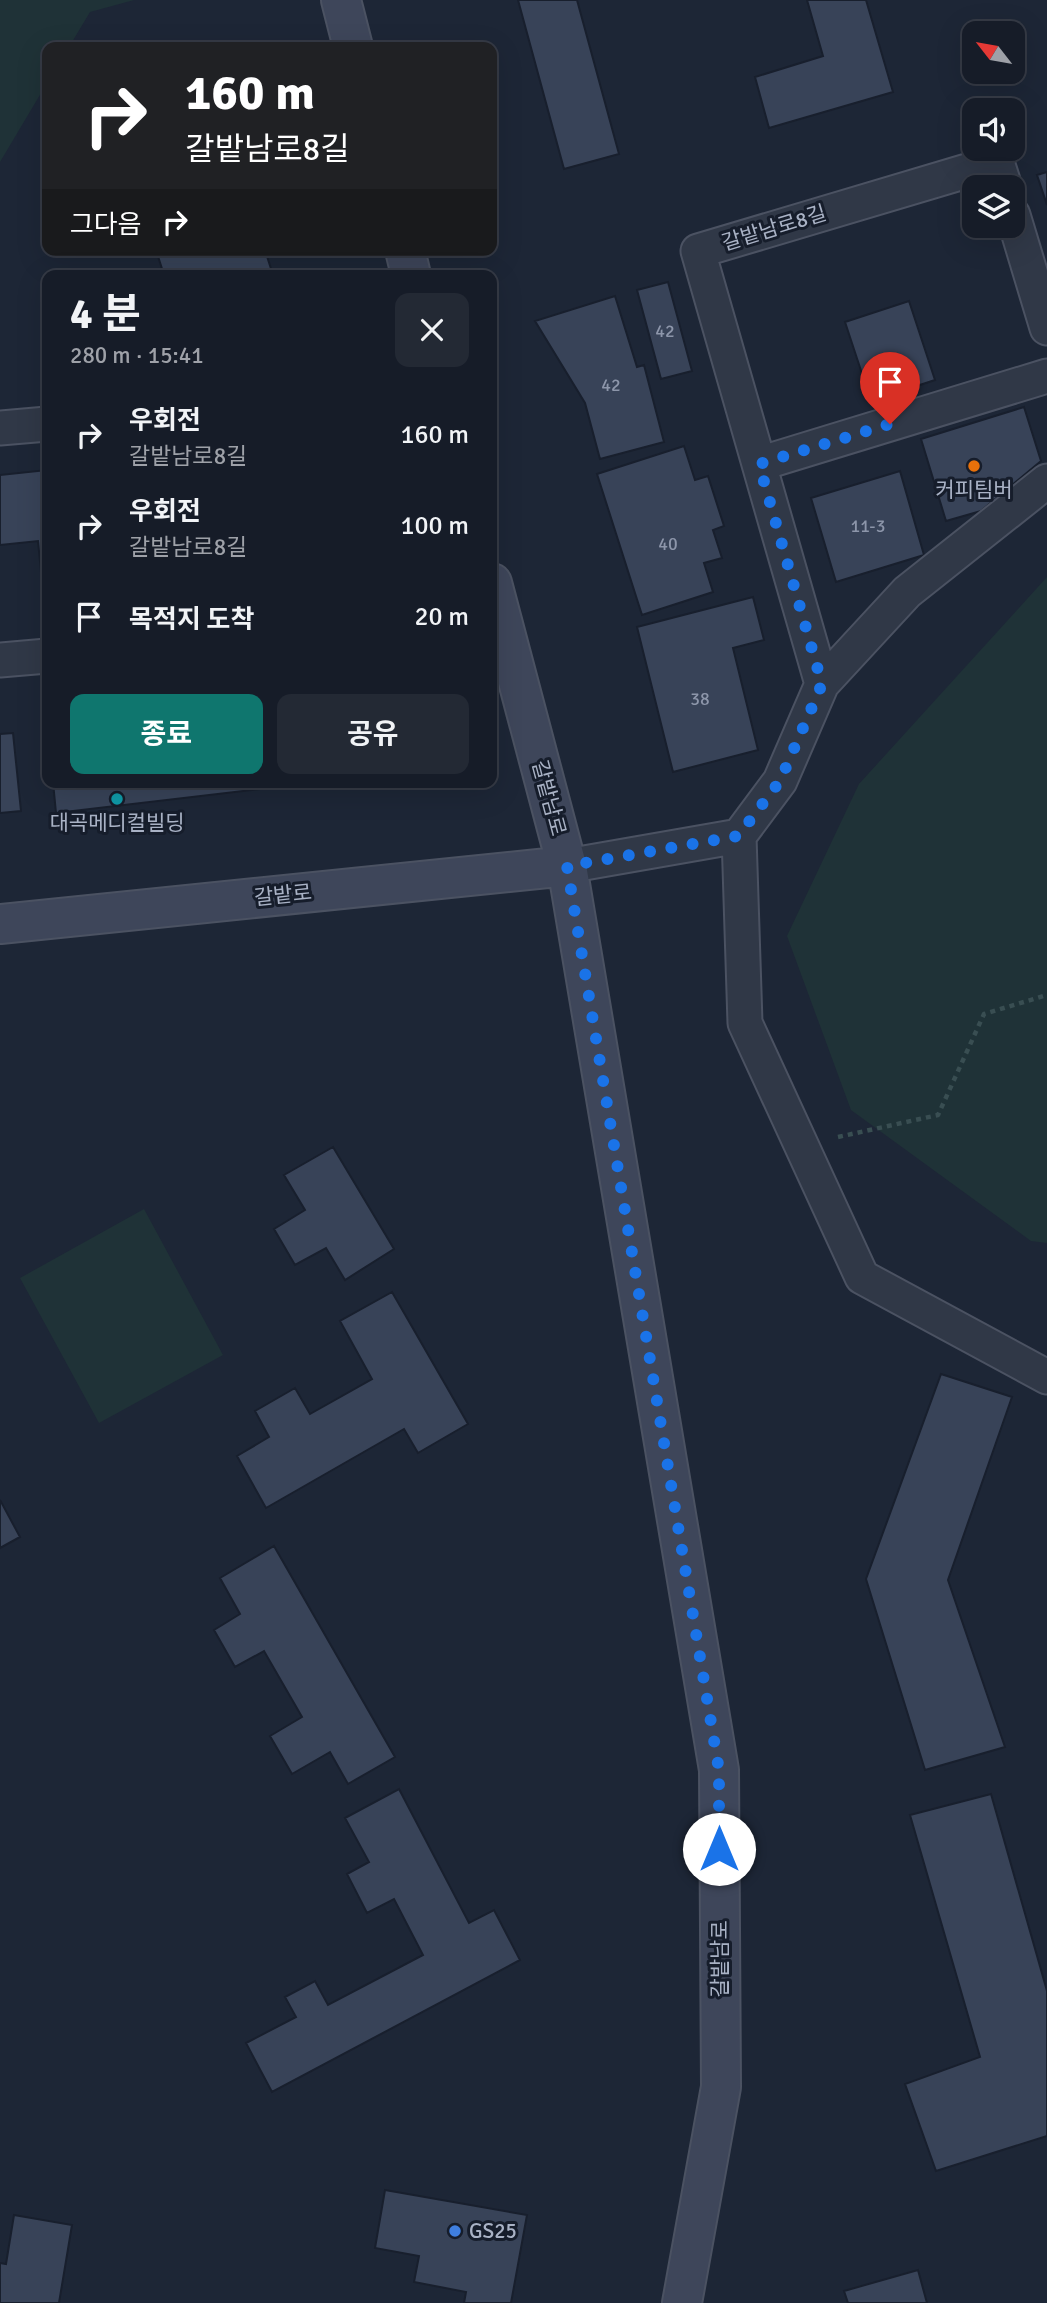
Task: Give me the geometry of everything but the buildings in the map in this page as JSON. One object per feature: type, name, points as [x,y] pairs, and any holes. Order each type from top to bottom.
[{"type":"main road","points":[[341,0],[352,42]]},
{"type":"main road","name":"갈밭남로","points":[[497,602],[567,866],[719,1770],[721,2087],[682,2303]]},
{"type":"main road","name":"갈밭로","points":[[0,924],[567,866]]},
{"type":"street","name":"갈밭남로8길","points":[[822,684],[698,251],[998,162],[1002,175]]},
{"type":"street","points":[[1020,238],[1047,328]]},
{"type":"street","points":[[759,464],[1047,376]]},
{"type":"street","points":[[0,428],[42,424]]},
{"type":"street","points":[[1047,481],[907,592],[822,684],[780,781],[738,836],[745,1023],[862,1277],[1047,1377]]},
{"type":"street","points":[[0,660],[42,656]]},
{"type":"street","points":[[567,866],[738,836]]},
{"type":"path","points":[[830,1139],[938,1115],[984,1014],[1047,995]]},
{"type":"green space","points":[[0,0],[134,0],[90,12],[72,42],[42,42],[42,91],[0,162]]},
{"type":"green space","points":[[1047,577],[1047,1243],[1031,1241],[851,1110],[787,936],[859,784]]},
{"type":"green space","points":[[144,1209],[223,1355],[99,1423],[20,1278]]},
{"type":"place","name":"커피팀버","points":[[974,466]]},
{"type":"place","name":"대곡메디컬빌딩","points":[[117,799]]},
{"type":"place","name":"GS25","points":[[455,2231]]},
{"type":"route","points":[[719,1849],[719,1770],[567,866],[738,836],[780,781],[822,684],[759,464],[890,424]]}]
